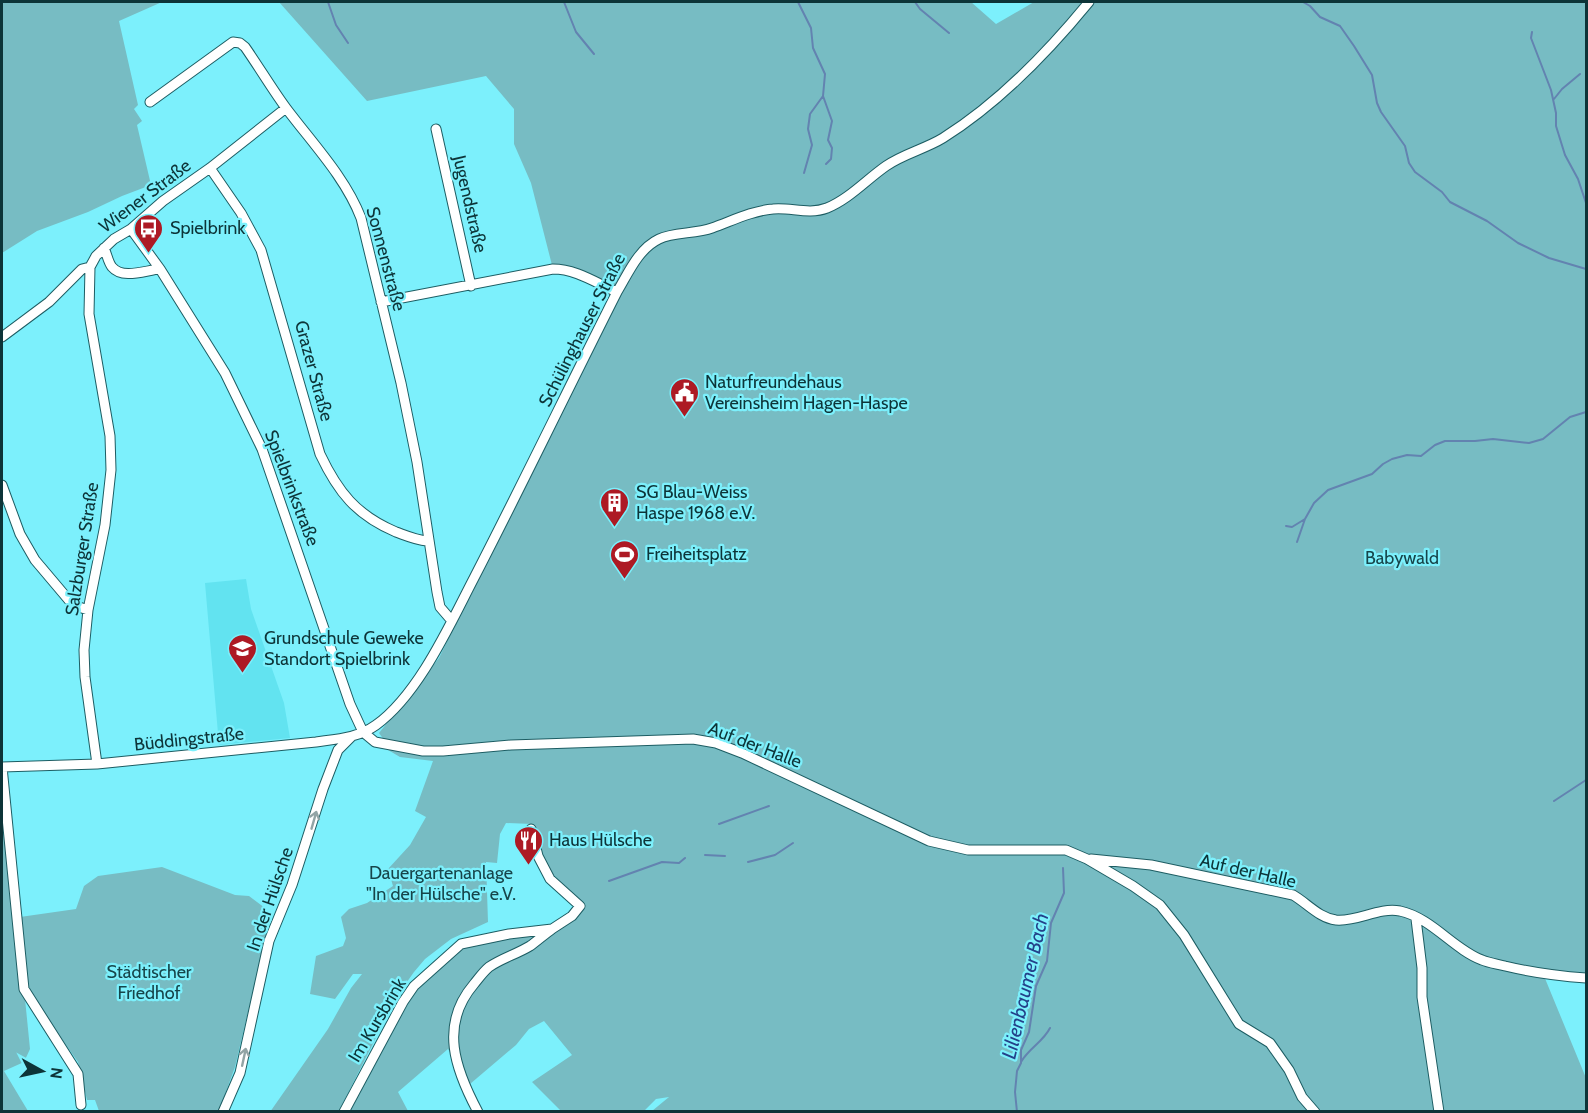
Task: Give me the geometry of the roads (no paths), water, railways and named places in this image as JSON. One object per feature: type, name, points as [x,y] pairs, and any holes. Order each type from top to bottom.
[{"type":"street","name":"Schülinghauser Straße","points":[[376,725],[400,702],[428,664],[452,621],[617,292],[641,253],[659,238],[710,229],[749,213],[771,209],[816,211],[842,200],[888,165],[945,137],[983,109],[1014,83],[1069,27],[1089,2]]},
{"type":"street","name":"Sonnenstraße","points":[[150,102],[236,42],[245,47],[286,108],[321,151],[352,198],[361,216],[401,383],[417,462],[440,607],[452,621]]},
{"type":"street","name":"Wiener Straße","points":[[2,337],[49,302],[82,269],[90,267],[96,256],[114,239],[131,229],[163,201],[210,168],[286,108]]},
{"type":"street","name":"Jugendstraße","points":[[436,129],[471,286]]},
{"type":"street","name":"Grazer Straße","points":[[210,168],[241,213],[261,250],[320,454],[332,478],[345,497],[380,525],[418,540],[428,541]]},
{"type":"street","name":"Spielbrinkstraße","points":[[131,229],[160,269],[225,372],[262,448],[350,704],[363,732]]},
{"type":"street","points":[[104,248],[110,264],[118,272],[130,274],[160,269]]},
{"type":"street","name":"Salzburger Straße","points":[[90,267],[89,314],[109,427],[111,470],[105,525],[88,610],[84,650],[85,677],[97,764]]},
{"type":"street","points":[[381,302],[525,274],[564,269],[617,292]]},
{"type":"street","points":[[2,485],[20,534],[35,560],[73,605],[88,610]]},
{"type":"street","name":"Büddingstraße","points":[[81,1105],[78,1074],[24,989],[2,767],[97,764],[351,737],[376,725]]},
{"type":"street","name":"Auf der Halle","points":[[363,732],[375,742],[406,749],[433,751],[511,745],[693,739],[716,743],[742,753],[929,841],[968,850],[1066,850],[1087,859],[1133,886],[1160,906],[1184,935],[1239,1024],[1270,1043],[1289,1070],[1302,1096],[1315,1112]]},
{"type":"street","name":"In der Hülsche","points":[[223,1112],[240,1073],[269,941],[296,875],[322,789],[339,750],[351,737]]},
{"type":"street","points":[[478,1112],[460,1071],[453,1042],[455,1018],[460,1004],[487,969],[529,946],[572,916],[580,906],[550,879],[538,855],[531,829]]},
{"type":"street","name":"Auf der Halle","points":[[1087,859],[1151,865],[1293,895],[1306,902],[1321,915],[1336,920],[1356,918],[1381,911],[1399,911],[1436,929],[1482,960],[1542,975],[1587,978]]},
{"type":"street","points":[[1416,919],[1422,968],[1422,997],[1439,1112]]},
{"type":"street","name":"Im Kursbrink","points":[[344,1112],[403,1002],[414,986],[449,953],[461,944],[474,940],[554,928]]},
{"type":"waterway","points":[[328,2],[336,25],[348,43]]},
{"type":"waterway","points":[[564,2],[576,32],[594,54]]},
{"type":"waterway","points":[[798,2],[811,28],[813,48],[825,74],[823,96],[832,121],[828,140],[832,148],[831,159],[826,164]]},
{"type":"waterway","points":[[915,2],[920,9],[949,33]]},
{"type":"waterway","points":[[1303,2],[1320,17],[1340,26],[1354,46],[1372,75],[1381,112],[1405,146],[1409,163],[1415,172],[1442,192],[1450,202],[1487,221],[1518,243],[1549,258],[1586,269]]},
{"type":"waterway","points":[[1532,32],[1531,38],[1551,90],[1556,126],[1565,155],[1578,179],[1586,203]]},
{"type":"waterway","points":[[1554,99],[1580,74]]},
{"type":"waterway","points":[[804,173],[812,145],[808,129],[810,114],[823,96]]},
{"type":"waterway","points":[[1297,542],[1305,519],[1314,503],[1328,490],[1372,474],[1392,459],[1407,455],[1421,456],[1435,445],[1445,441],[1493,439],[1529,443],[1543,439],[1570,417],[1586,412]]},
{"type":"waterway","points":[[1286,526],[1292,527],[1305,519]]},
{"type":"waterway","points":[[1554,801],[1586,780]]},
{"type":"waterway","points":[[719,824],[769,806]]},
{"type":"waterway","points":[[748,862],[775,855],[793,843]]},
{"type":"waterway","points":[[705,855],[725,856]]},
{"type":"waterway","points":[[609,881],[662,862],[679,863],[685,858]]},
{"type":"waterway","name":"Lilienbaumer Bach","points":[[1017,1112],[1015,1092],[1017,1071],[1021,1063],[1021,1050],[1029,1032],[1036,986],[1047,961],[1051,923],[1064,893],[1063,868]]},
{"type":"waterway","points":[[1021,1062],[1050,1028]]},
{"type":"place","name":"Spielbrink","points":[[149,254]]},
{"type":"place","name":"Naturfreundehaus Vereinsheim Hagen-Haspe","points":[[684,418]]},
{"type":"place","name":"SG Blau-Weiss Haspe 1968 e.V.","points":[[615,528]]},
{"type":"place","name":"Freiheitsplatz","points":[[625,580]]},
{"type":"place","name":"Grundschule Geweke Standort Spielbrink","points":[[243,674]]},
{"type":"place","name":"Haus Hülsche","points":[[528,866]]},
{"type":"park label","name":"Babywald","points":[[1402,558]]},
{"type":"park label","name":"Dauergartenanlage \"In der Hülsche\" e.V.","points":[[441,883]]},
{"type":"park label","name":"Städtischer Friedhof","points":[[149,982]]}]
